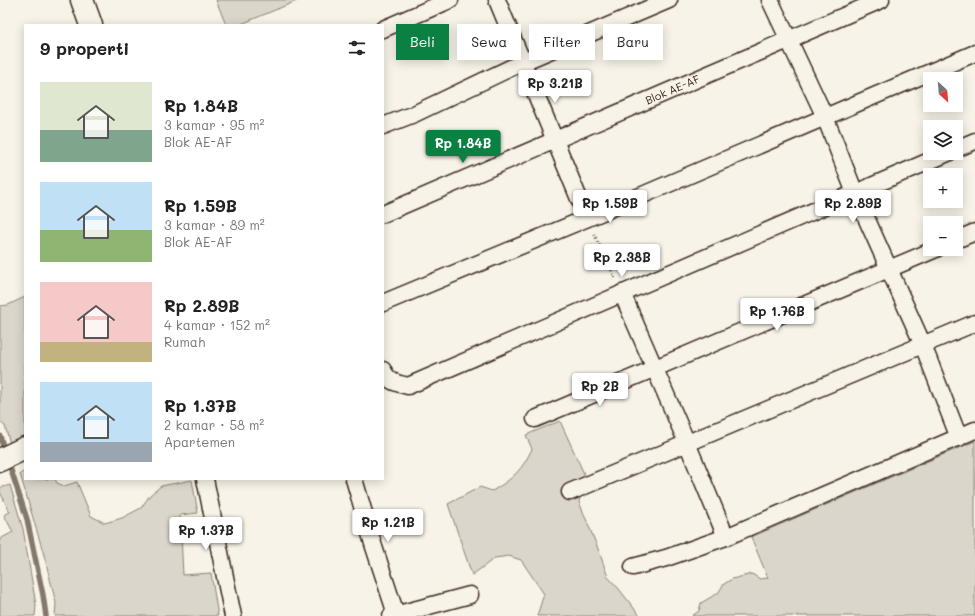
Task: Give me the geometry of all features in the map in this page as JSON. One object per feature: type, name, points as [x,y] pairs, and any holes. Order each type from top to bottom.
[{"type":"main road","points":[[82,0],[92,24]]},
{"type":"main road","points":[[0,460],[24,448]]},
{"type":"street","points":[[384,29],[450,0]]},
{"type":"street","points":[[497,0],[587,218]]},
{"type":"street","points":[[384,126],[414,114],[523,62],[670,0]]},
{"type":"street","points":[[770,0],[825,117],[855,193],[923,346],[959,438]]},
{"type":"street","name":"Blok AE-AF","points":[[384,214],[881,0]]},
{"type":"street","points":[[384,303],[975,53]]},
{"type":"street","points":[[963,146],[975,141]]},
{"type":"street","points":[[384,372],[386,377],[394,383],[408,386],[932,160]]},
{"type":"street","points":[[963,237],[975,232]]},
{"type":"street","points":[[535,419],[923,255]]},
{"type":"street","points":[[622,293],[726,537]]},
{"type":"street","points":[[570,492],[923,346],[975,323]]},
{"type":"street","points":[[634,567],[666,558],[726,537],[975,430]]},
{"type":"street","points":[[205,480],[233,616]]},
{"type":"street","points":[[354,480],[374,547],[400,615],[470,595]]},
{"type":"path","points":[[587,218],[622,293]]},
{"type":"shaded area","points":[[216,0],[299,0],[241,24],[226,24]]},
{"type":"shaded area","points":[[24,297],[24,440],[11,447],[5,426],[0,422],[0,306],[8,305]]},
{"type":"shaded area","points":[[560,421],[585,476],[579,502],[608,577],[640,616],[537,616],[544,594],[521,560],[509,556],[495,558],[472,575],[448,504],[480,487],[492,491],[506,482],[524,463],[532,449],[526,435]]},
{"type":"shaded area","points":[[975,441],[975,616],[692,616],[699,611],[701,603],[718,593],[724,584],[732,579],[752,574],[760,579],[768,578],[751,537]]},
{"type":"shaded area","points":[[24,472],[24,480],[56,480],[57,483],[64,486],[77,482],[91,516],[105,523],[122,518],[141,508],[150,495],[161,486],[192,480],[198,513],[180,515],[183,575],[211,573],[218,616],[55,616],[56,603],[44,555],[20,474]]},
{"type":"shaded area","points":[[10,485],[23,529],[36,605],[35,616],[0,616],[0,539],[13,532],[4,515],[10,512],[0,492],[0,488]]},
{"type":"waterway","points":[[0,436],[5,453]]},
{"type":"waterway","points":[[8,461],[27,519],[46,616]]}]
